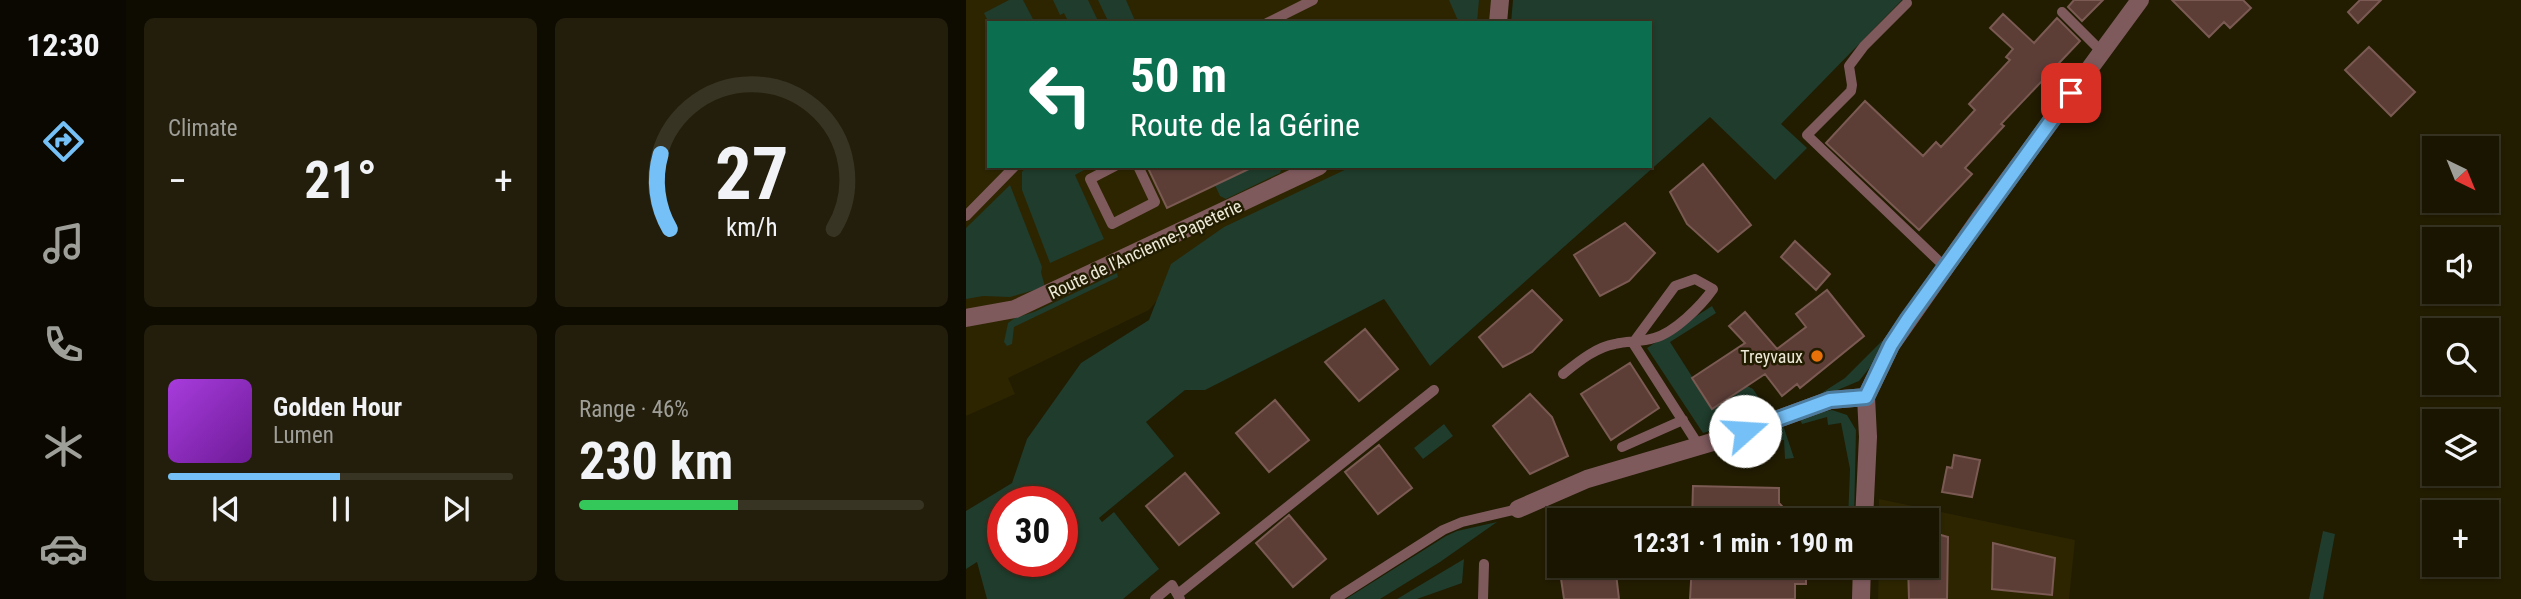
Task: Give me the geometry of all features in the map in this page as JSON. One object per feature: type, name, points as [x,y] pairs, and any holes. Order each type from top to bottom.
[{"type":"street","points":[[1498,21],[1500,0]]},
{"type":"street","points":[[1865,508],[1868,437],[1866,397],[1891,345],[2140,0]]},
{"type":"street","name":"Route de l'Ancienne-Papeterie","points":[[966,318],[1015,309],[1315,168]]},
{"type":"street","points":[[1518,509],[1587,479],[1699,446],[1830,400],[1866,397]]},
{"type":"street","points":[[1861,599],[1862,578]]},
{"type":"lane","points":[[1271,21],[1313,0]]},
{"type":"lane","points":[[1908,3],[1864,46],[1849,66],[1851,91],[1807,135],[1945,267]]},
{"type":"lane","points":[[2062,12],[2102,52]]},
{"type":"lane","points":[[966,216],[1013,168]]},
{"type":"lane","points":[[1111,168],[1090,179],[1112,224],[1155,202],[1139,168]]},
{"type":"lane","points":[[1563,374],[1587,355],[1615,344],[1633,343],[1658,337],[1702,306],[1713,289],[1695,279],[1675,286],[1633,343]]},
{"type":"lane","points":[[1633,343],[1699,446]]},
{"type":"lane","points":[[1155,599],[1172,585],[1179,597],[1434,390]]},
{"type":"lane","points":[[1622,447],[1683,420]]},
{"type":"lane","points":[[1335,599],[1443,530],[1462,522],[1518,509]]},
{"type":"lane","points":[[1483,599],[1484,564]]},
{"type":"shaded area","points":[[966,0],[1504,0],[1508,21],[987,21],[987,168],[1360,168],[1208,239],[1149,310],[1008,378],[1015,394],[966,416]]},
{"type":"shaded area","points":[[1879,499],[1922,508],[1879,508]]},
{"type":"shaded area","points":[[1939,512],[2075,540],[2069,599],[1878,599],[1879,578],[1939,578]]},
{"type":"green space","points":[[1009,0],[1023,0],[1034,21],[988,21],[984,13]]},
{"type":"green space","points":[[1053,0],[1088,0],[1098,21],[1068,21],[1064,13],[1060,15]]},
{"type":"green space","points":[[1098,0],[1126,0],[1135,21],[1108,21]]},
{"type":"green space","points":[[1449,0],[1479,0],[1477,21],[1458,21]]},
{"type":"green space","points":[[1513,0],[1902,0],[1781,124],[1807,148],[1775,180],[1710,117],[1430,366],[1384,299],[1205,390],[1185,390],[1146,422],[1174,456],[1099,518],[1102,522],[1114,512],[1159,569],[1123,599],[987,599],[977,562],[966,569],[966,511],[987,498],[987,577],[1078,577],[1078,486],[1007,486],[1012,483],[1027,439],[1081,363],[1149,320],[1171,264],[1224,227],[1349,168],[1652,168],[1652,21],[1511,21]]},
{"type":"green space","points":[[1025,168],[1087,168],[1075,175],[1104,239],[1050,263],[1022,190],[1022,172]]},
{"type":"green space","points":[[1251,168],[1282,168],[1280,173],[1226,199],[1220,196],[1215,185]]},
{"type":"green space","points":[[1010,185],[1042,267],[1045,287],[1010,297],[983,296],[966,299],[966,228]]},
{"type":"green space","points":[[1117,273],[1118,277],[1014,327],[1012,344],[1007,346],[1004,342],[1008,323],[1015,318],[1034,312]]},
{"type":"green space","points":[[1712,306],[1716,313],[1670,342],[1712,408],[1747,386],[1753,389],[1769,413],[1703,433],[1647,348]]},
{"type":"green space","points":[[1882,341],[1884,343],[1875,361],[1859,381],[1821,397],[1820,394],[1845,378]]},
{"type":"green space","points":[[1832,410],[1847,415],[1856,430],[1854,508],[1848,508],[1850,469],[1841,423],[1828,425],[1827,417],[1802,424],[1799,417]]},
{"type":"green space","points":[[1444,424],[1453,436],[1423,459],[1414,448]]},
{"type":"green space","points":[[1783,425],[1794,458],[1785,459],[1784,440],[1761,439],[1759,453],[1749,453],[1746,450],[1747,443],[1776,431],[1777,426]]},
{"type":"green space","points":[[1497,522],[1380,599],[1346,599],[1446,536]]},
{"type":"green space","points":[[2323,531],[2335,534],[2323,599],[2309,599]]},
{"type":"green space","points":[[1464,559],[1462,583],[1417,599],[1397,599]]},
{"type":"building","points":[[2074,0],[2103,0],[2082,21],[2068,7]]},
{"type":"building","points":[[2172,0],[2243,0],[2251,8],[2230,28],[2224,22],[2209,37]]},
{"type":"building","points":[[2360,0],[2381,0],[2358,23],[2348,12]]},
{"type":"building","points":[[2003,14],[2034,43],[2057,18],[2080,41],[2001,124],[2004,126],[1965,168],[1972,174],[1919,230],[1826,143],[1865,101],[1923,156],[1936,142],[1941,147],[1975,110],[1969,104],[2010,60],[2006,57],[2013,49],[1990,28]]},
{"type":"building","points":[[2369,47],[2415,92],[2391,116],[2345,70]]},
{"type":"building","points":[[1703,164],[1751,225],[1718,252],[1687,224],[1670,192]]},
{"type":"building","points":[[1148,168],[1251,168],[1167,208]]},
{"type":"building","points":[[1625,223],[1655,253],[1629,281],[1600,296],[1574,255]]},
{"type":"building","points":[[1795,241],[1830,274],[1816,290],[1781,257]]},
{"type":"building","points":[[1532,290],[1562,320],[1532,352],[1503,367],[1479,337]]},
{"type":"building","points":[[1827,290],[1864,336],[1800,388],[1797,384],[1782,396],[1765,374],[1712,409],[1692,378],[1745,343],[1729,326],[1745,312],[1777,349],[1806,327],[1796,314]]},
{"type":"building","points":[[1365,329],[1398,369],[1359,401],[1325,362]]},
{"type":"building","points":[[1630,363],[1659,408],[1611,440],[1581,394]]},
{"type":"building","points":[[1530,394],[1552,417],[1568,456],[1530,474],[1493,426]]},
{"type":"building","points":[[1275,400],[1309,440],[1269,472],[1236,433]]},
{"type":"building","points":[[1379,445],[1412,488],[1378,514],[1345,472]]},
{"type":"building","points":[[1954,455],[1980,460],[1972,497],[1942,492],[1947,467],[1952,468]]},
{"type":"building","points":[[1185,473],[1219,513],[1179,545],[1146,506]]},
{"type":"building","points":[[1693,486],[1779,488],[1779,503],[1784,508],[1692,508]]},
{"type":"building","points":[[1289,515],[1326,559],[1293,587],[1256,543]]},
{"type":"building","points":[[1939,534],[1948,537],[1947,599],[1909,599],[1908,578],[1939,578]]},
{"type":"building","points":[[1993,543],[2055,558],[2052,595],[1992,589]]},
{"type":"building","points":[[1561,578],[1617,578],[1619,599],[1564,599]]},
{"type":"building","points":[[1691,578],[1806,578],[1806,584],[1795,584],[1795,599],[1690,599]]},
{"type":"place","name":"Treyvaux","points":[[1817,356]]},
{"type":"route","points":[[1745,431],[1830,400],[1866,397],[1891,345],[1908,319],[2071,93]]}]
